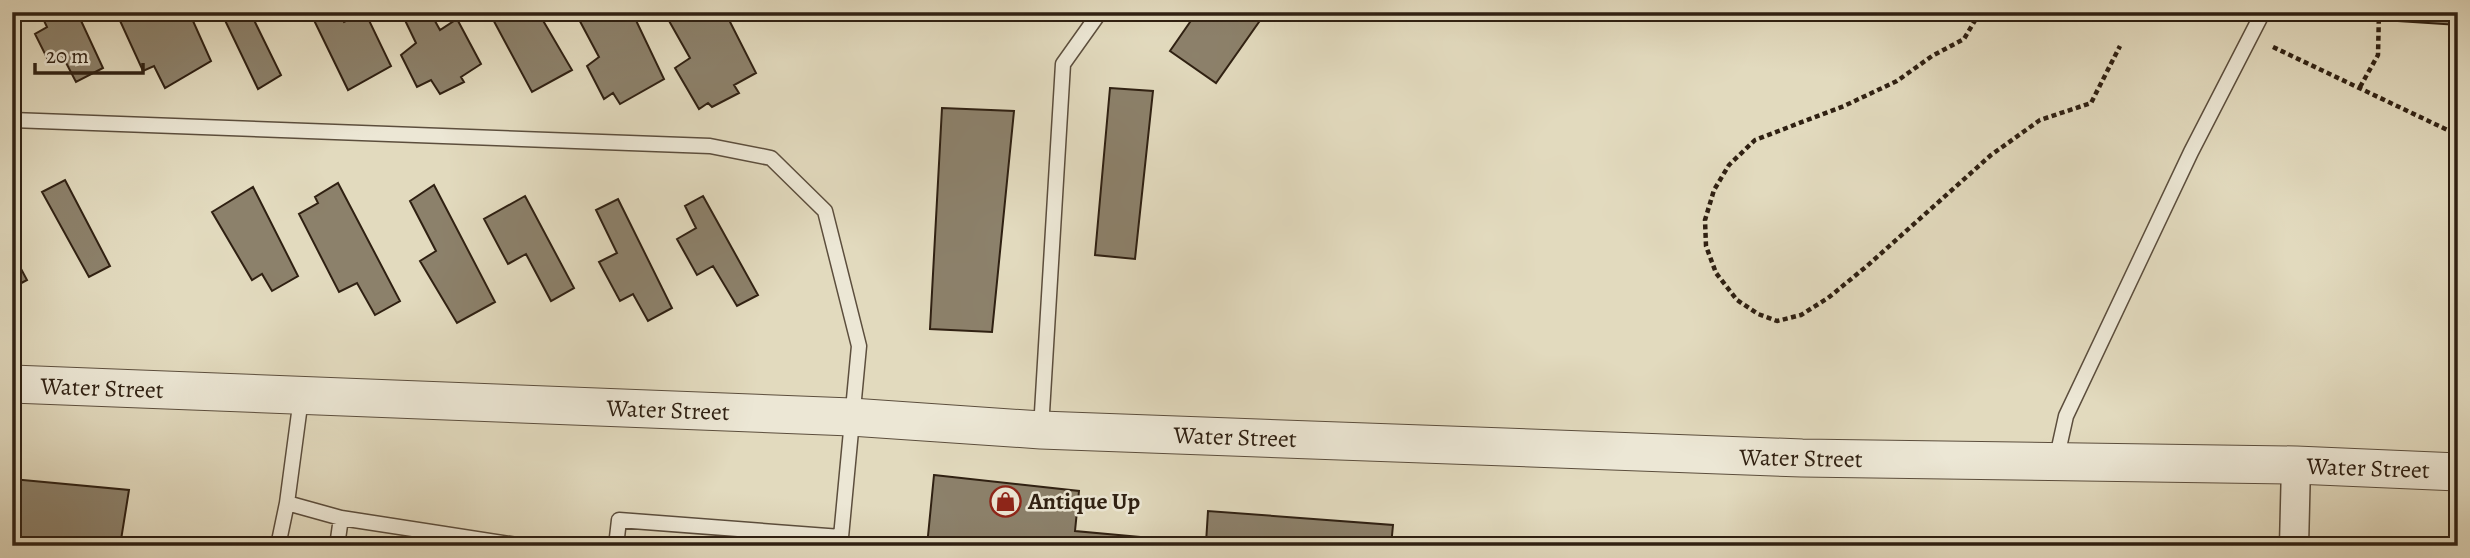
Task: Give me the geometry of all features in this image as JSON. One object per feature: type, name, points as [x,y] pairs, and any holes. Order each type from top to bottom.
[{"type":"street","name":"Water Street","points":[[12,384],[851,417],[1041,430],[1802,458],[2296,465],[2458,472]]},
{"type":"street","points":[[2294,546],[2296,465]]},
{"type":"lane","points":[[1041,430],[1063,64],[1100,12]]},
{"type":"lane","points":[[2056,462],[2066,416],[2190,152],[2263,12]]},
{"type":"lane","points":[[12,120],[710,146],[771,158],[825,211],[859,346],[841,537],[620,520],[616,546]]},
{"type":"lane","points":[[278,546],[287,503],[302,395]]},
{"type":"lane","points":[[287,503],[341,518],[523,546]]},
{"type":"lane","points":[[337,546],[341,518]]},
{"type":"path","points":[[1980,12],[1964,39],[1932,56],[1897,81],[1844,106],[1755,140],[1729,165],[1714,190],[1705,220],[1706,246],[1716,273],[1737,300],[1758,314],[1777,321],[1801,315],[1828,298],[1991,155],[2040,120],[2091,103],[2120,46]]},
{"type":"path","points":[[2360,87],[2378,55],[2379,12]]},
{"type":"path","points":[[2250,36],[2458,135]]},
{"type":"path","points":[[2458,145],[2458,156]]},
{"type":"building","points":[[40,12],[77,12],[103,68],[76,82],[62,55],[49,62],[35,34],[47,27]]},
{"type":"building","points":[[116,12],[189,12],[211,61],[165,88],[154,66],[143,71]]},
{"type":"building","points":[[221,12],[250,12],[281,75],[258,89]]},
{"type":"building","points":[[310,12],[339,12],[344,22],[365,12],[391,66],[348,90]]},
{"type":"building","points":[[401,12],[430,12],[440,30],[457,19],[481,64],[461,77],[464,82],[440,94],[431,80],[417,87],[401,55],[416,43]]},
{"type":"building","points":[[489,12],[538,12],[572,70],[532,92]]},
{"type":"building","points":[[575,12],[609,12],[611,15],[615,12],[632,12],[664,79],[620,104],[613,93],[604,99],[587,66],[599,57]]},
{"type":"building","points":[[664,12],[725,12],[756,73],[734,85],[739,93],[712,107],[708,103],[699,109],[675,68],[690,58]]},
{"type":"building","points":[[1197,12],[1266,12],[1216,83],[1170,51]]},
{"type":"building","points":[[2383,12],[2458,12],[2458,25],[2383,20]]},
{"type":"building","points":[[1110,88],[1153,91],[1135,259],[1095,255]]},
{"type":"building","points":[[942,108],[1014,111],[992,332],[930,329]]},
{"type":"building","points":[[65,180],[110,266],[89,277],[42,192]]},
{"type":"building","points":[[338,183],[400,301],[375,315],[357,283],[339,292],[299,214],[318,203],[315,197]]},
{"type":"building","points":[[434,185],[495,302],[457,323],[420,261],[436,251],[410,201]]},
{"type":"building","points":[[253,187],[298,276],[272,291],[262,274],[252,280],[212,212]]},
{"type":"building","points":[[525,196],[574,288],[551,301],[526,254],[508,264],[484,219]]},
{"type":"building","points":[[703,196],[758,295],[737,306],[713,266],[697,275],[677,239],[696,228],[685,206]]},
{"type":"building","points":[[618,199],[672,308],[648,321],[633,294],[620,301],[599,262],[617,253],[596,210]]},
{"type":"building","points":[[12,252],[27,280],[12,288]]},
{"type":"building","name":"Antique Up","points":[[934,475],[1079,491],[1075,531],[1206,543],[1208,511],[1393,525],[1391,546],[927,546]]},
{"type":"building","points":[[12,479],[129,490],[120,546],[12,546]]},
{"type":"place","name":"Antique Up","points":[[1005,501]]}]
